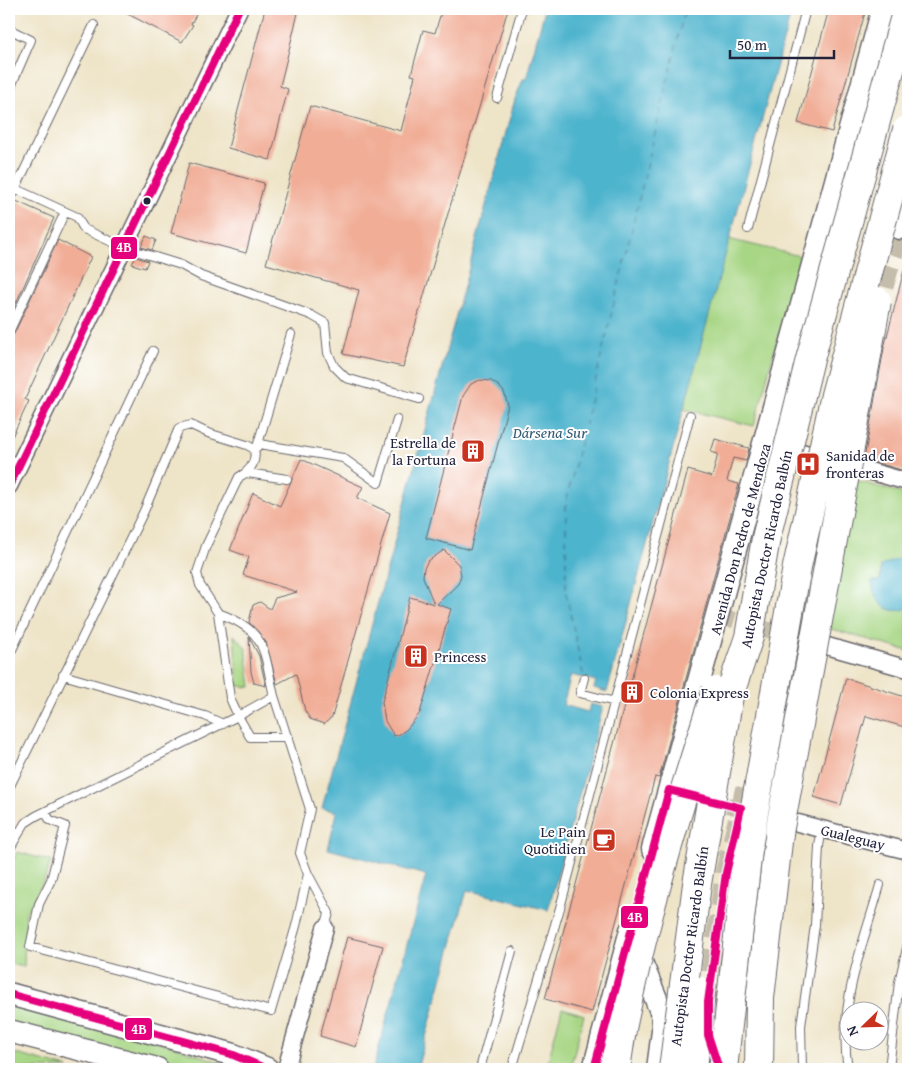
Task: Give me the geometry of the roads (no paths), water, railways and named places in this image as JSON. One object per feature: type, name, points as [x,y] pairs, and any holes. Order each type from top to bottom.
[{"type":"highway","name":"Autopista Doctor Ricardo Balbín","points":[[673,1069],[708,809],[729,696],[749,638],[766,538],[812,354],[907,9]]},
{"type":"highway","points":[[759,1069],[760,998],[908,128]]},
{"type":"highway","points":[[723,1069],[749,841],[797,567],[835,395],[908,128]]},
{"type":"highway","points":[[616,1069],[631,982],[688,778],[766,538]]},
{"type":"highway","points":[[693,1069],[711,896],[749,638]]},
{"type":"main road","name":"Avenida Don Pedro de Mendoza","points":[[594,1069],[883,9]]},
{"type":"main road","points":[[904,230],[908,200]]},
{"type":"main road","points":[[630,935],[663,1016],[658,1069]]},
{"type":"main road","points":[[9,994],[232,1054],[267,1069]]},
{"type":"main road","points":[[9,1031],[157,1069]]},
{"type":"street","points":[[9,486],[239,9]]},
{"type":"street","points":[[766,442],[908,482]]},
{"type":"street","points":[[827,646],[908,669]]},
{"type":"street","name":"Gualeguay","points":[[789,828],[822,829],[908,851]]},
{"type":"street","points":[[286,1069],[325,928]]},
{"type":"lane","points":[[497,98],[522,9]]},
{"type":"lane","points":[[748,229],[806,9]]},
{"type":"lane","points":[[9,202],[12,188],[94,25]]},
{"type":"lane","points":[[9,29],[31,40],[9,91]]},
{"type":"lane","points":[[12,188],[77,217],[84,229],[123,247],[181,265],[201,276],[311,316],[325,323],[328,353],[334,366],[346,378],[419,399]]},
{"type":"lane","points":[[9,332],[65,212]]},
{"type":"lane","points":[[288,737],[250,737],[238,716],[230,698],[218,613],[200,585],[198,567],[239,476],[246,473],[252,466],[290,334]]},
{"type":"lane","points":[[9,656],[153,351]]},
{"type":"lane","points":[[512,1069],[560,908],[690,415]]},
{"type":"lane","points":[[259,444],[343,458],[378,483],[397,420]]},
{"type":"lane","points":[[9,788],[144,511],[180,428],[191,425],[208,433],[247,444],[254,449],[255,454]]},
{"type":"lane","points":[[246,473],[287,479]]},
{"type":"lane","points":[[218,613],[238,620],[249,628],[265,648],[274,696],[310,809],[300,853],[308,874],[329,913],[325,928]]},
{"type":"lane","points":[[64,675],[205,716],[223,724]]},
{"type":"lane","points":[[584,678],[580,692],[615,702]]},
{"type":"lane","points":[[9,850],[25,823],[223,724],[274,696]]},
{"type":"lane","points":[[46,812],[50,820],[65,826],[51,880],[39,904],[30,947],[271,1011],[296,926],[308,874]]},
{"type":"lane","points":[[9,829],[18,833]]},
{"type":"lane","points":[[802,1069],[801,1026],[815,925],[819,846],[822,829]]},
{"type":"lane","points":[[848,1069],[845,1050],[846,1005],[880,885]]},
{"type":"lane","points":[[890,1069],[899,982],[908,944]]},
{"type":"lane","points":[[480,1069],[512,951]]},
{"type":"water","name":"Dársena Sur","points":[[545,9],[792,9],[607,692],[594,688],[596,681],[571,675],[563,705],[588,712],[590,704],[603,707],[548,910],[467,890],[417,1069],[373,1069],[426,875],[328,849],[337,812],[322,808],[515,99],[523,79],[526,79]]},
{"type":"water","points":[[897,559],[908,562],[908,608],[901,610],[888,609],[879,601],[875,595],[872,581],[880,581],[881,566]]},
{"type":"tunnel","points":[[873,318],[900,228]]},
{"type":"tunnel","points":[[719,616],[822,645]]},
{"type":"tunnel","points":[[719,1069],[708,1035],[708,1002],[726,873],[748,781]]},
{"type":"tunnel","points":[[704,799],[762,814]]},
{"type":"place","name":"Estrella de la Fortuna","points":[[473,451]]},
{"type":"place","name":"Sanidad de fronteras","points":[[808,464]]},
{"type":"place","name":"Princess","points":[[416,656]]},
{"type":"place","name":"Colonia Express","points":[[632,692]]},
{"type":"place","name":"Le Pain Quotidien","points":[[604,840]]}]
